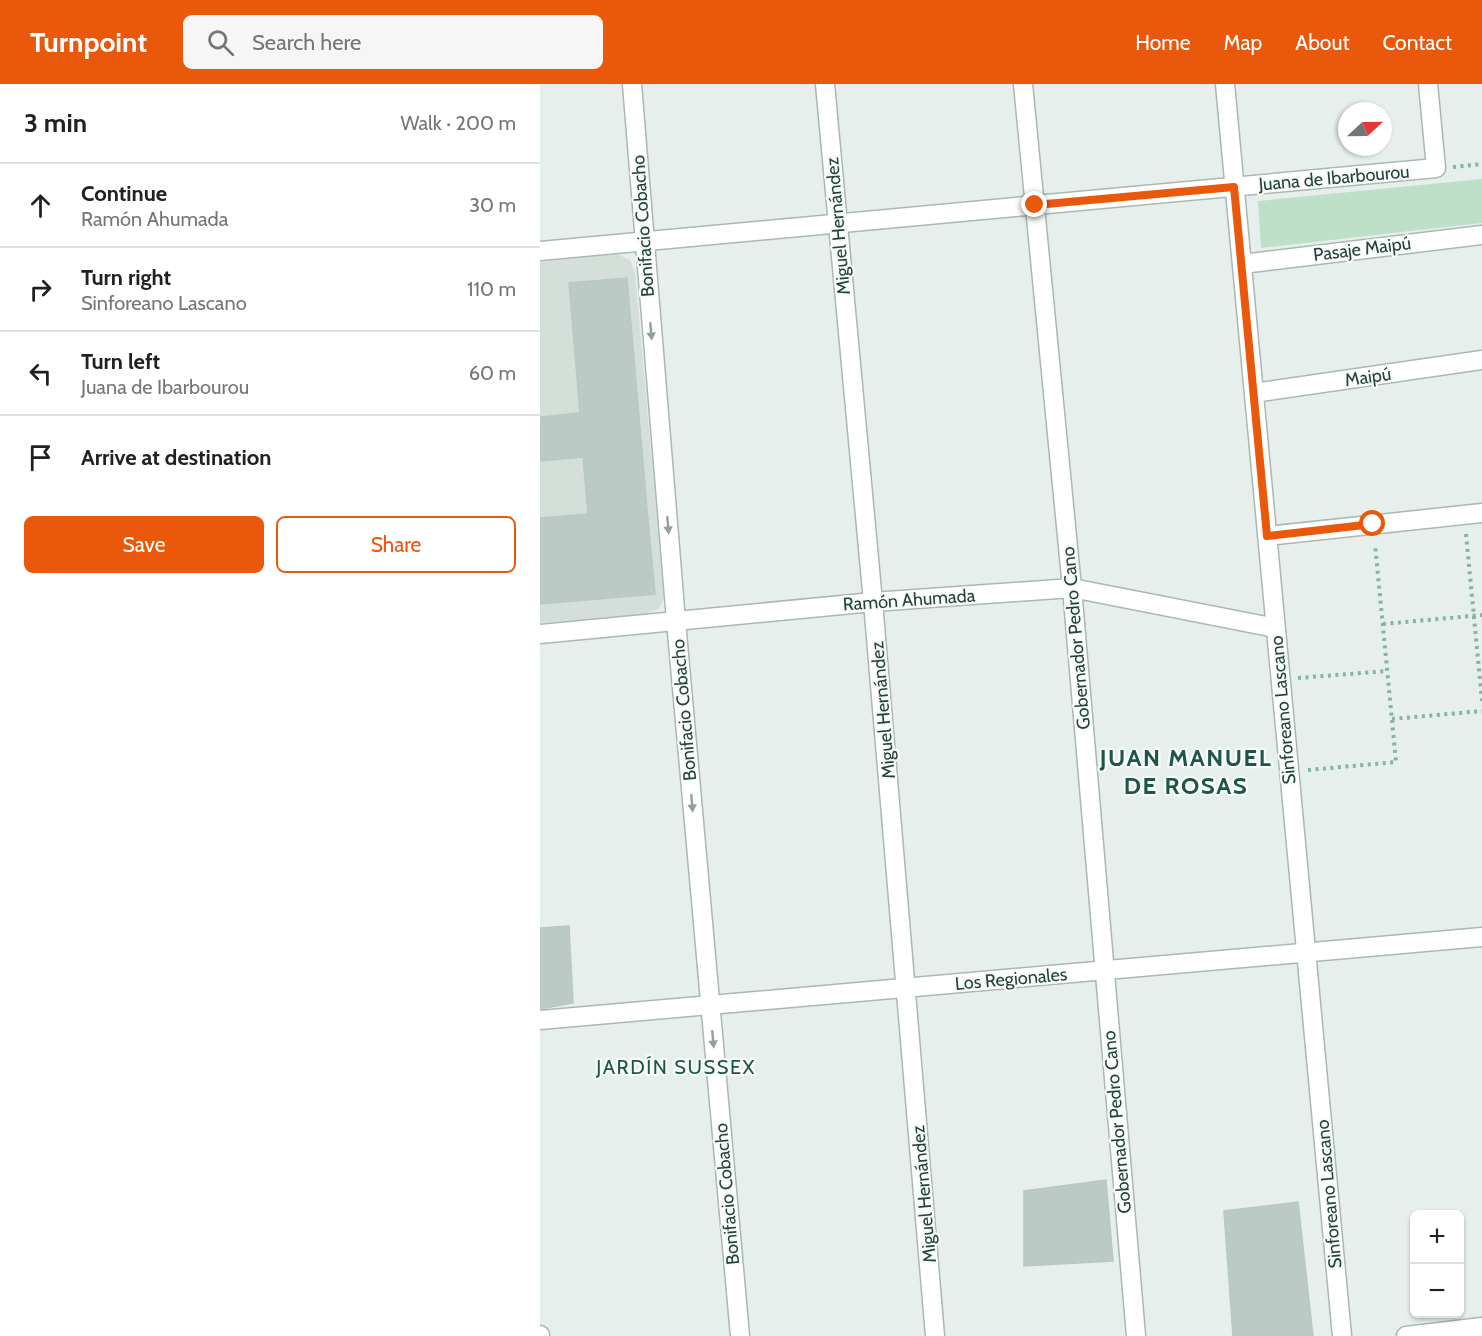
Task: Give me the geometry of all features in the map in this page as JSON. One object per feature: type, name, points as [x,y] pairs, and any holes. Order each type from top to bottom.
[{"type":"street","name":"Bonifacio Cobacho","points":[[632,84],[643,241],[740,1336]]},
{"type":"street","name":"Miguel Hernández","points":[[825,84],[907,988],[935,1336]]},
{"type":"street","name":"Gobernador Pedro Cano","points":[[1023,84],[1072,588],[1136,1336]]},
{"type":"street","name":"Sinforeano Lascano","points":[[1225,84],[1342,1336]]},
{"type":"street","points":[[1428,84],[1436,168]]},
{"type":"street","name":"Juana de Ibarbourou","points":[[540,250],[1436,168]]},
{"type":"street","name":"Pasaje Maipú","points":[[1242,264],[1482,235]]},
{"type":"street","name":"Maipú","points":[[1254,393],[1482,360]]},
{"type":"street","points":[[1267,536],[1482,513]]},
{"type":"street","name":"Ramón Ahumada","points":[[540,634],[873,602],[1072,588],[1276,628]]},
{"type":"street","name":"Los Regionales","points":[[540,1020],[1482,937]]},
{"type":"street","points":[[1406,1336],[1482,1327]]},
{"type":"path","name":"Juana de Ibarbourou","points":[[1436,168],[1482,164]]},
{"type":"path","points":[[1464,515],[1482,701]]},
{"type":"path","points":[[1289,772],[1396,762],[1373,524]]},
{"type":"path","points":[[1383,624],[1482,615]]},
{"type":"path","points":[[1280,679],[1387,671]]},
{"type":"path","points":[[1392,719],[1482,711]]},
{"type":"shaded area","points":[[617,254],[630,260],[635,272],[664,597],[659,609],[644,614],[540,623],[540,262]]},
{"type":"green space","points":[[1482,179],[1482,223],[1261,248],[1258,201]]},
{"type":"building","points":[[627,278],[647,509],[588,514],[583,457],[540,461],[540,417],[580,413],[569,283]]},
{"type":"building","points":[[647,509],[655,594],[540,604],[540,518]]},
{"type":"building","points":[[569,926],[573,1003],[540,1009],[540,928]]},
{"type":"building","points":[[1106,1180],[1113,1261],[1024,1266],[1024,1191]]},
{"type":"building","points":[[1298,1202],[1313,1336],[1233,1336],[1224,1211]]},
{"type":"district","name":"JUAN MANUEL DE ROSAS","points":[[1186,771]]},
{"type":"district","name":"JARDÍN SUSSEX","points":[[676,1067]]},
{"type":"route","points":[[1035,205],[1234,187],[1267,536],[1373,524]]}]
